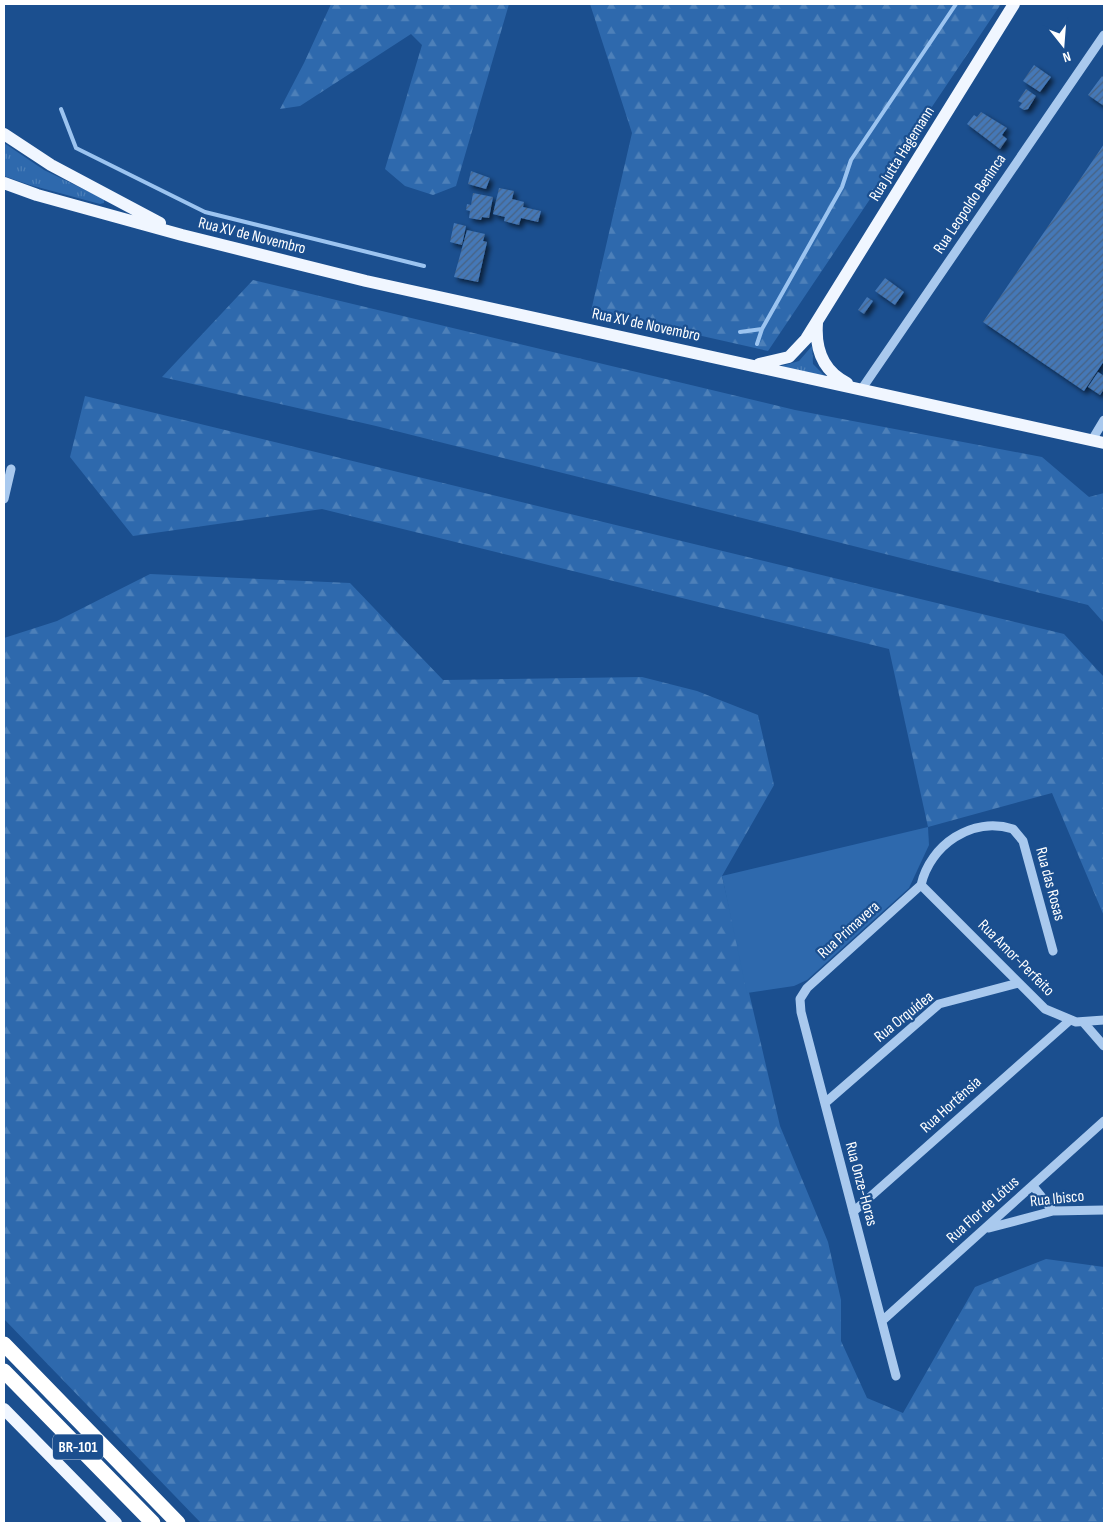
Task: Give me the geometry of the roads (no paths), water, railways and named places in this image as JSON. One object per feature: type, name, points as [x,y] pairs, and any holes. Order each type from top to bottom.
[{"type":"highway","name":"BR-101","points":[[4,1344],[178,1523]]},
{"type":"highway","name":"BR-101","points":[[4,1371],[153,1523]]},
{"type":"main road","name":"Rua Jutta Hagemann","points":[[752,364],[773,362],[789,357],[799,348],[1014,4]]},
{"type":"main road","name":"Rua XV de Novembro","points":[[4,134],[51,165],[182,235]]},
{"type":"main road","name":"Rua XV de Novembro","points":[[4,184],[182,235],[384,285],[1098,441]]},
{"type":"main road","points":[[817,320],[816,339],[820,356],[824,363],[829,370],[843,381],[861,390]]},
{"type":"main road","points":[[4,1409],[116,1523]]},
{"type":"street","name":"Rua Leopoldo Beninca","points":[[861,390],[1104,35]]},
{"type":"street","points":[[1098,441],[1104,420]]},
{"type":"street","points":[[4,499],[11,468]]},
{"type":"street","name":"Rua das Rosas","points":[[921,886],[931,859],[940,848],[956,836],[972,829],[984,827],[1013,829],[1023,841],[1054,951]]},
{"type":"street","name":"Rua Amor-Perfeito","points":[[921,886],[1046,1009],[1069,1021],[1104,1020]]},
{"type":"street","name":"Rua Primavera","points":[[800,999],[807,988],[921,886]]},
{"type":"street","name":"Rua Orquídea","points":[[824,1103],[939,1004],[1018,983]]},
{"type":"street","name":"Rua Onze-Horas","points":[[800,999],[800,1012],[896,1376]]},
{"type":"street","name":"Rua Hortênsia","points":[[853,1212],[1069,1021]]},
{"type":"street","points":[[1084,1022],[1104,1046]]},
{"type":"street","name":"Rua Flor de Lótus","points":[[882,1321],[1104,1122]]},
{"type":"street","points":[[1033,1186],[1053,1211]]},
{"type":"street","name":"Rua Ibisco","points":[[985,1229],[1053,1211],[1104,1210]]},
{"type":"waterway","points":[[757,344],[762,329],[842,187],[851,160],[956,4]]},
{"type":"waterway","points":[[61,109],[76,148],[205,212],[424,266]]},
{"type":"waterway","points":[[740,332],[762,329]]}]
